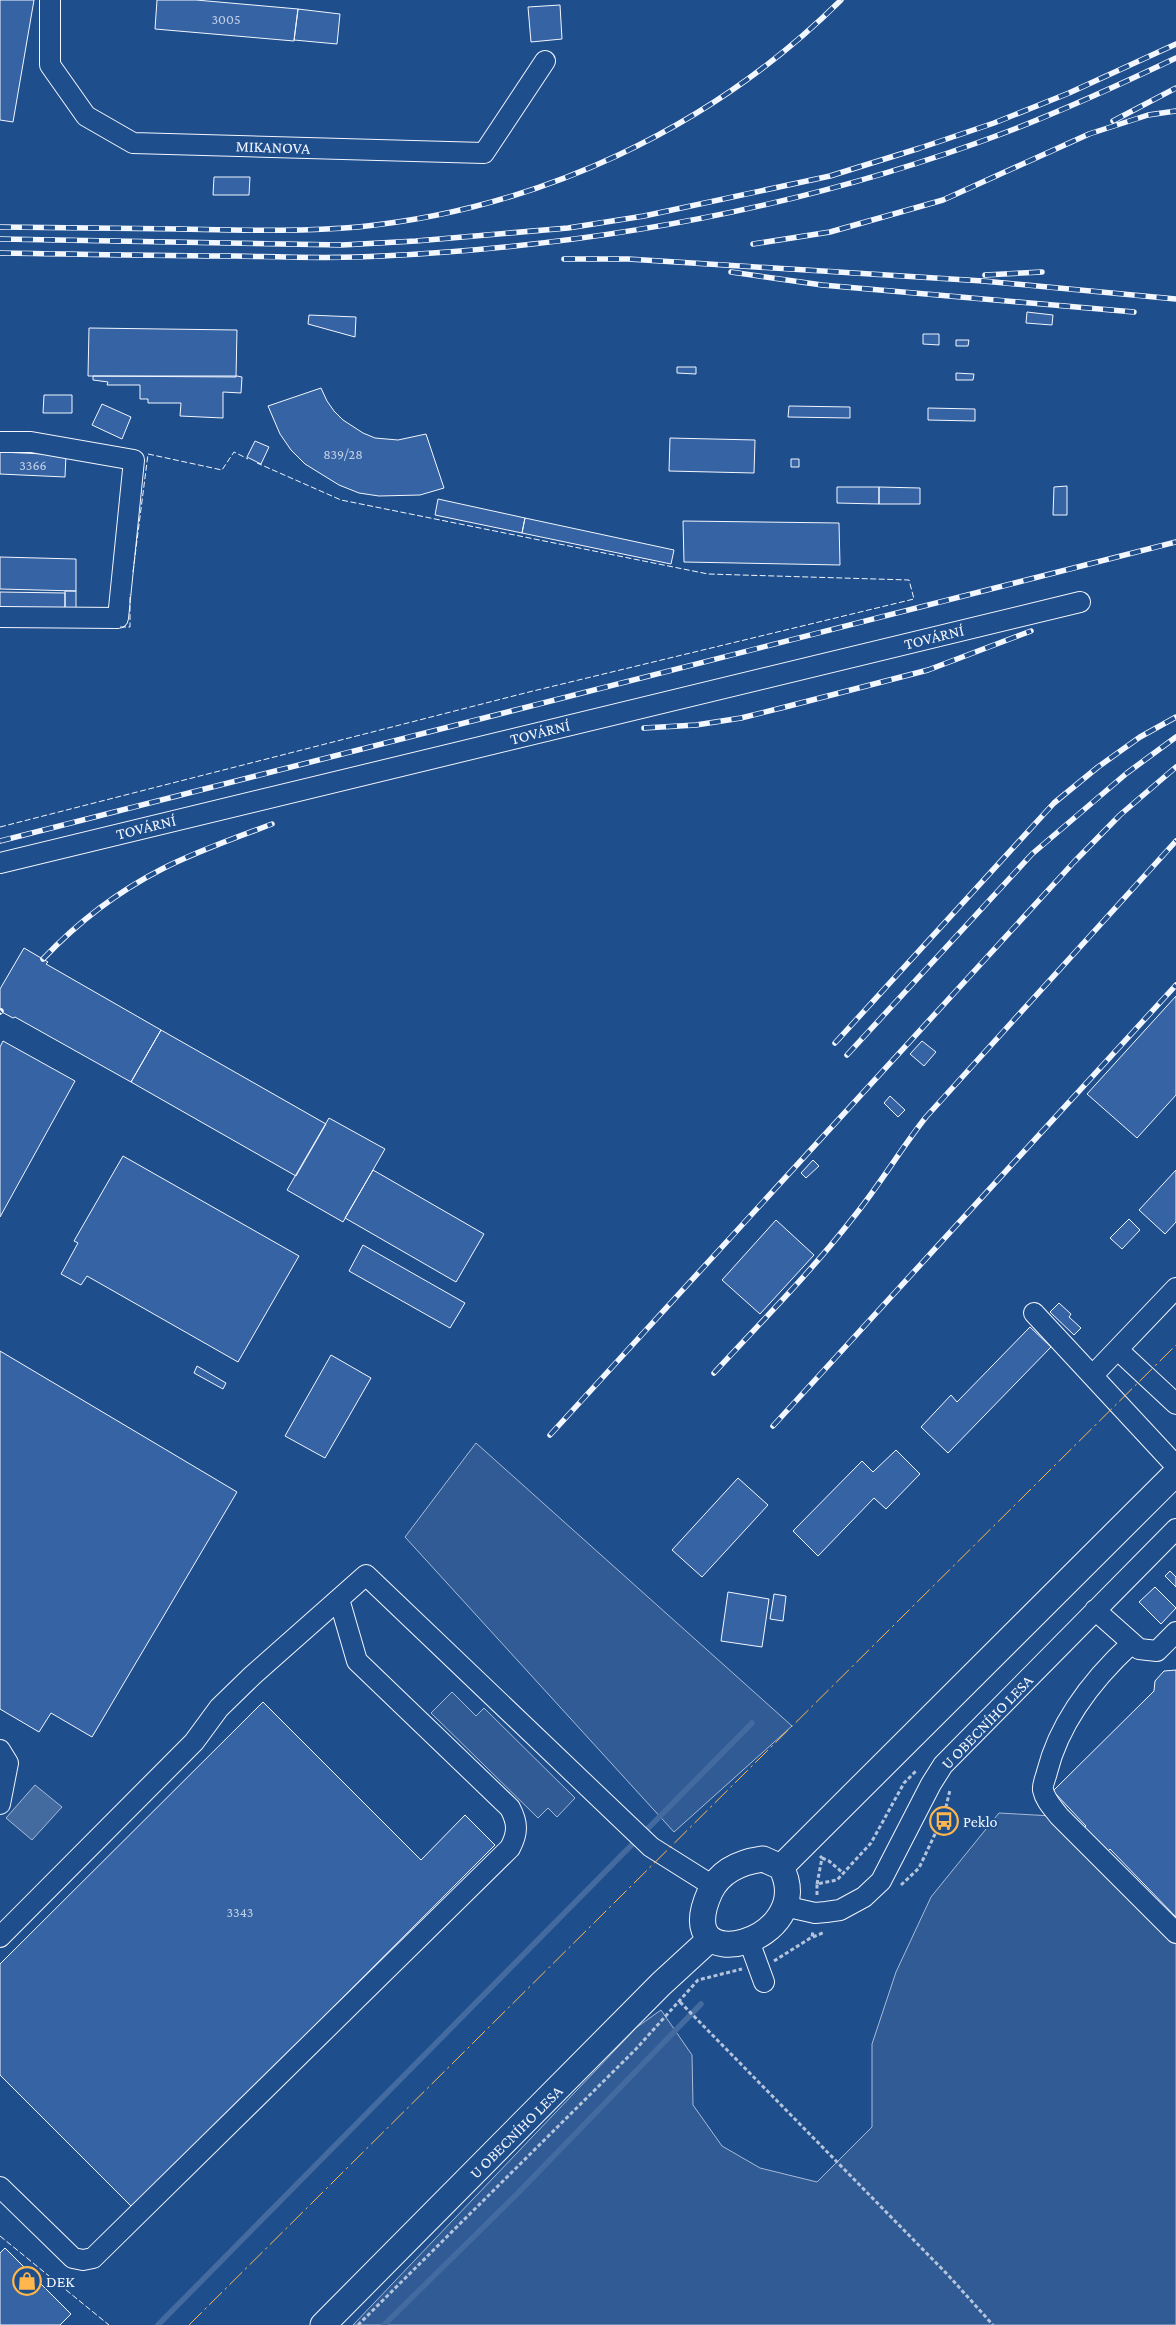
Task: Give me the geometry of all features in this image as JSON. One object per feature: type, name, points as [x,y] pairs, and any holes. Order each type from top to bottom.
[{"type":"main road","points":[[781,1867],[1176,1473]]},
{"type":"main road","points":[[763,1859],[781,1867],[787,1878],[788,1889],[784,1906],[777,1919],[763,1933],[750,1941],[729,1946],[718,1944],[710,1939],[702,1922],[705,1905],[713,1886],[732,1868],[753,1860],[763,1859]]},
{"type":"main road","name":"U OBECNÍHO LESA","points":[[323,2325],[661,1984],[710,1939]]},
{"type":"street","name":"MIKANOVA","points":[[50,0],[50,64],[86,116],[132,143],[484,154],[545,61]]},
{"type":"street","points":[[0,442],[31,442],[134,460],[118,618],[0,617]]},
{"type":"street","name":"TOVÁRNÍ","points":[[0,863],[1080,602]]},
{"type":"street","points":[[1093,1376],[1176,1288]]},
{"type":"street","points":[[1034,1313],[1176,1466]]},
{"type":"street","points":[[1118,1350],[1176,1404]]},
{"type":"street","name":"U OBECNÍHO LESA","points":[[784,1906],[816,1913],[840,1910],[864,1897],[881,1881],[931,1784],[943,1765],[1176,1529]]},
{"type":"street","points":[[0,1937],[194,1742],[226,1702],[366,1575],[651,1846],[713,1886]]},
{"type":"street","points":[[0,2187],[73,2258],[83,2260],[93,2258],[510,1848],[516,1837],[517,1826],[516,1818],[510,1808],[357,1661],[339,1599]]},
{"type":"street","points":[[1096,1610],[1139,1649],[1157,1651],[1176,1632]]},
{"type":"street","points":[[1132,1643],[1114,1659],[1078,1701],[1051,1755],[1043,1789],[1050,1805],[1059,1816],[1176,1933]]},
{"type":"street","points":[[0,1750],[8,1763],[0,1804]]},
{"type":"street","points":[[750,1941],[761,1974]]},
{"type":"path","points":[[358,2325],[601,2084],[680,2002],[698,1980],[761,1974],[775,1961],[812,1937],[816,1913],[817,1884],[837,1880],[871,1843],[904,1782],[918,1768]]},
{"type":"path","points":[[919,1868],[944,1815]]},
{"type":"path","points":[[822,1858],[829,1860],[843,1873]]},
{"type":"path","points":[[661,1984],[948,2275],[993,2325]]},
{"type":"shaded area","points":[[476,1443],[792,1726],[674,1832],[405,1537]]},
{"type":"shaded area","points":[[452,1692],[476,1716],[484,1708],[575,1798],[557,1817],[548,1808],[538,1818],[431,1713]]},
{"type":"shaded area","points":[[35,1785],[62,1807],[32,1840],[6,1818]]},
{"type":"shaded area","points":[[999,1813],[1052,1816],[1176,1939],[1176,2325],[353,2325],[637,2027],[661,2010],[692,2055],[693,2105],[722,2146],[760,2168],[817,2182],[872,2127],[872,2044],[896,1972],[931,1897]]},
{"type":"building","points":[[0,0],[34,0],[13,122],[0,120]]},
{"type":"building","points":[[157,0],[196,0],[298,9],[294,41],[155,29]]},
{"type":"building","points":[[560,5],[562,39],[531,42],[528,7]]},
{"type":"building","points":[[298,9],[340,14],[337,44],[294,40]]},
{"type":"building","points":[[214,177],[250,177],[249,195],[213,195]]},
{"type":"building","points":[[1027,312],[1053,315],[1052,325],[1026,323]]},
{"type":"building","points":[[309,315],[356,317],[355,337],[308,324]]},
{"type":"building","points":[[89,328],[237,330],[236,377],[88,376]]},
{"type":"building","points":[[923,334],[939,334],[939,345],[923,344]]},
{"type":"building","points":[[956,340],[969,340],[968,346],[956,346]]},
{"type":"building","points":[[677,367],[696,367],[696,374],[677,373]]},
{"type":"building","points":[[956,373],[974,374],[973,380],[956,380]]},
{"type":"building","points":[[93,376],[242,377],[241,393],[223,392],[223,418],[180,416],[181,403],[148,403],[148,399],[140,399],[140,385],[107,385],[108,382],[93,380]]},
{"type":"building","points":[[321,388],[334,411],[343,420],[363,433],[375,438],[398,440],[426,434],[444,488],[420,495],[379,496],[359,493],[339,485],[305,464],[291,450],[280,434],[268,406]]},
{"type":"building","points":[[44,395],[72,395],[72,413],[43,413]]},
{"type":"building","points":[[102,404],[131,417],[122,439],[92,425]]},
{"type":"building","points":[[789,406],[850,407],[850,418],[788,417]]},
{"type":"building","points":[[928,408],[975,409],[975,421],[928,420]]},
{"type":"building","points":[[670,438],[755,440],[754,473],[669,471]]},
{"type":"building","points":[[255,441],[269,447],[261,464],[247,457]]},
{"type":"building","points":[[0,452],[66,455],[65,477],[0,474]]},
{"type":"building","points":[[791,459],[799,459],[799,467],[791,467]]},
{"type":"building","points":[[1067,486],[1067,515],[1053,515],[1054,487]]},
{"type":"building","points":[[837,487],[879,487],[879,504],[837,503]]},
{"type":"building","points":[[879,487],[920,488],[920,504],[879,504]]},
{"type":"building","points":[[438,499],[525,518],[522,533],[435,515]]},
{"type":"building","points":[[525,518],[674,550],[671,564],[522,533]]},
{"type":"building","points":[[683,521],[839,523],[840,565],[684,562]]},
{"type":"building","points":[[0,557],[76,559],[76,591],[0,589]]},
{"type":"building","points":[[65,591],[76,591],[76,609],[65,609]]},
{"type":"building","points":[[0,592],[65,593],[65,609],[0,608]]},
{"type":"building","points":[[24,948],[48,962],[46,964],[161,1030],[131,1082],[15,1017],[13,1018],[0,1011],[0,989]]},
{"type":"building","points":[[1176,996],[1176,1095],[1137,1138],[1087,1094]]},
{"type":"building","points":[[161,1030],[326,1124],[296,1176],[131,1082]]},
{"type":"building","points":[[3,1041],[75,1081],[0,1217],[0,1047]]},
{"type":"building","points":[[922,1041],[936,1052],[924,1066],[910,1054]]},
{"type":"building","points":[[890,1096],[905,1110],[898,1117],[884,1103]]},
{"type":"building","points":[[329,1118],[385,1149],[343,1222],[287,1190]]},
{"type":"building","points":[[123,1156],[299,1256],[238,1362],[87,1276],[81,1285],[61,1274],[78,1243],[74,1241]]},
{"type":"building","points":[[813,1160],[819,1166],[806,1178],[801,1173]]},
{"type":"building","points":[[373,1170],[484,1234],[456,1282],[345,1218]]},
{"type":"building","points":[[1176,1170],[1176,1222],[1165,1234],[1139,1210]]},
{"type":"building","points":[[1129,1219],[1140,1230],[1122,1249],[1110,1238]]},
{"type":"building","points":[[776,1220],[814,1255],[760,1314],[722,1280]]},
{"type":"building","points":[[363,1245],[465,1303],[450,1328],[349,1271]]},
{"type":"building","points":[[1059,1303],[1071,1314],[1069,1317],[1081,1328],[1074,1335],[1050,1312]]},
{"type":"building","points":[[1030,1327],[1051,1347],[948,1453],[921,1427],[951,1395],[957,1402]]},
{"type":"building","points":[[0,1351],[237,1492],[92,1737],[51,1713],[39,1732],[0,1709]]},
{"type":"building","points":[[331,1355],[371,1378],[325,1458],[285,1436]]},
{"type":"building","points":[[197,1366],[226,1383],[223,1389],[194,1373]]},
{"type":"building","points":[[896,1450],[920,1474],[886,1509],[874,1498],[818,1556],[793,1531],[862,1461],[873,1472]]},
{"type":"building","points":[[738,1478],[768,1505],[702,1577],[672,1550]]},
{"type":"building","points":[[1170,1571],[1176,1577],[1176,1587],[1165,1576]]},
{"type":"building","points":[[1155,1587],[1176,1608],[1161,1624],[1139,1602]]},
{"type":"building","points":[[728,1592],[769,1599],[762,1647],[721,1641]]},
{"type":"building","points":[[774,1594],[786,1596],[783,1621],[770,1619]]},
{"type":"building","points":[[1176,1670],[1176,1917],[1110,1849],[1104,1855],[1080,1831],[1086,1826],[1053,1791],[1154,1691],[1155,1681],[1164,1671]]},
{"type":"building","points":[[263,1702],[421,1860],[465,1815],[495,1845],[133,2208],[0,2075],[0,1964]]},
{"type":"building","name":"DEK","points":[[5,2248],[71,2314],[60,2325],[0,2325],[0,2253]]},
{"type":"waterway","points":[[158,2325],[752,1723]]},
{"type":"waterway","points":[[384,2325],[517,2194],[701,2004]]},
{"type":"railway","points":[[0,227],[336,229],[425,217],[492,202],[556,181],[619,155],[679,123],[737,87],[791,46],[841,0]]},
{"type":"railway","points":[[0,239],[342,245],[416,241],[568,228],[644,216],[830,176],[920,148],[994,123],[1069,93],[1176,44]]},
{"type":"railway","points":[[0,253],[364,257],[461,251],[541,243],[698,219],[776,202],[853,182],[929,159],[1047,116],[1176,58]]},
{"type":"railway","points":[[1113,121],[1176,88]]},
{"type":"railway","points":[[753,244],[830,232],[943,200],[1089,134],[1148,115],[1176,111]]},
{"type":"railway","points":[[564,259],[628,259],[983,281],[1176,299]]},
{"type":"railway","points":[[731,272],[822,285],[1134,312]]},
{"type":"railway","points":[[985,275],[1042,272]]},
{"type":"railway","points":[[0,841],[1176,542]]},
{"type":"railway","points":[[644,728],[696,725],[741,718],[789,706],[928,670],[1031,631]]},
{"type":"railway","points":[[835,1043],[1054,803],[1098,767],[1140,737],[1176,717]]},
{"type":"railway","points":[[847,1055],[1032,854],[1127,773],[1176,737]]},
{"type":"railway","points":[[550,1435],[1074,862],[1120,815],[1176,767]]},
{"type":"railway","points":[[43,959],[98,909],[145,878],[189,856],[272,824]]},
{"type":"railway","points":[[714,1373],[836,1239],[926,1117],[1176,841]]},
{"type":"railway","points":[[773,1426],[1176,985]]},
{"type":"fence","points":[[133,572],[148,454],[222,470],[234,452],[248,459]]},
{"type":"fence","points":[[0,827],[529,692],[914,599],[909,580],[708,574],[341,500],[257,463]]},
{"type":"fence","points":[[120,627],[130,627],[130,594]]},
{"type":"fence","points":[[0,2236],[109,2325]]},
{"type":"power","points":[[189,2325],[1176,1345]]},
{"type":"place","name":"Peklo","points":[[944,1821]]},
{"type":"place","name":"DEK","points":[[27,2281]]}]
